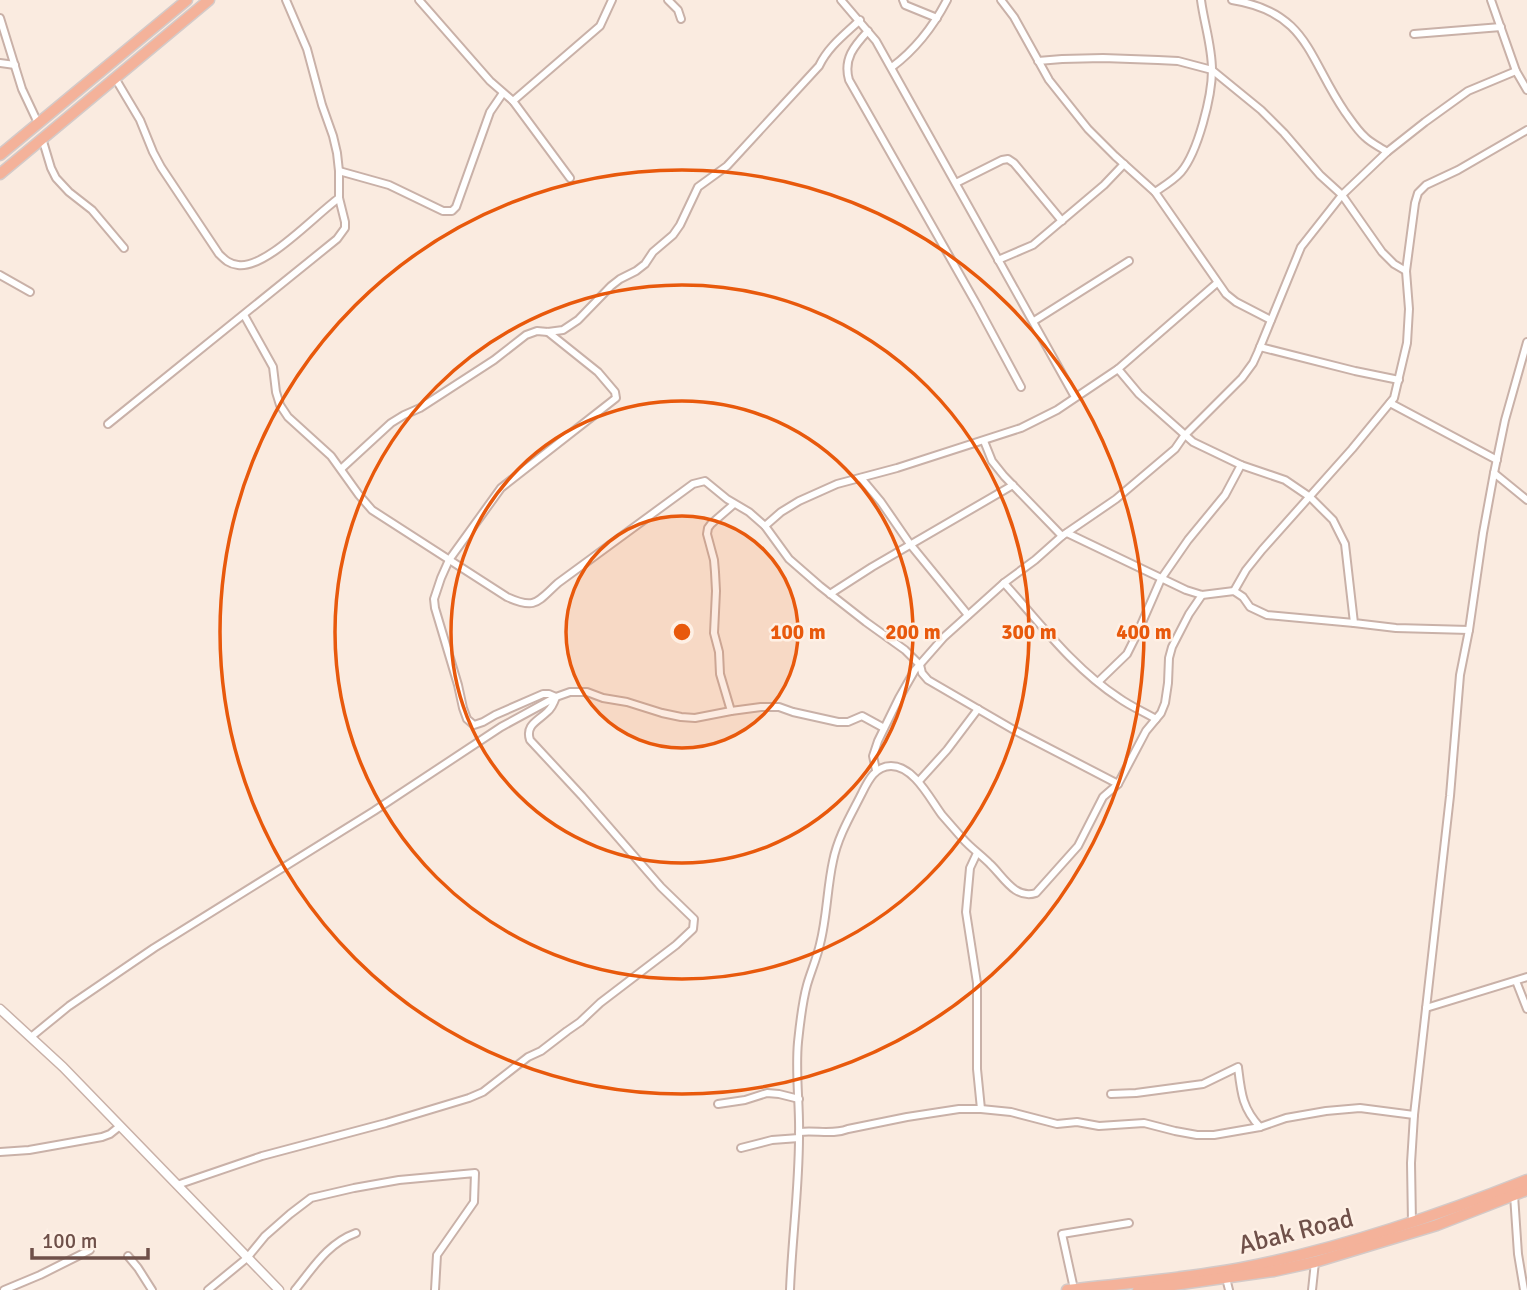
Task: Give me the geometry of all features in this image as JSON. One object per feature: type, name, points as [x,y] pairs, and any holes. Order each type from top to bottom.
[{"type":"highway","points":[[0,155],[187,0]]},
{"type":"highway","points":[[0,174],[209,0]]},
{"type":"highway","name":"Abak Road","points":[[1072,1290],[1239,1268],[1324,1249],[1412,1223],[1527,1180]]},
{"type":"highway","name":"Abak Road","points":[[1138,1290],[1226,1279],[1315,1262],[1437,1224],[1527,1190]]},
{"type":"street","points":[[108,424],[337,239],[345,228],[333,136],[307,49],[286,0]]},
{"type":"street","points":[[419,0],[513,101],[570,178]]},
{"type":"street","points":[[513,101],[600,26],[612,0]]},
{"type":"street","points":[[668,0],[678,10],[681,19]]},
{"type":"street","points":[[841,0],[876,41],[892,67],[1075,397]]},
{"type":"street","points":[[903,0],[905,5],[937,18]]},
{"type":"street","points":[[892,67],[917,46],[947,0]]},
{"type":"street","points":[[1001,0],[1049,80],[1088,129],[1156,192],[1209,267],[1217,283],[1236,302],[1272,320]]},
{"type":"street","points":[[1156,192],[1182,172],[1202,122],[1211,86],[1208,33],[1201,0]]},
{"type":"street","points":[[1232,0],[1247,2],[1270,11],[1292,25],[1309,47],[1333,94],[1352,123],[1365,137],[1387,152]]},
{"type":"street","points":[[1491,0],[1516,71],[1527,90]]},
{"type":"street","points":[[0,18],[22,89],[38,123]]},
{"type":"street","points":[[341,469],[391,423],[420,408],[494,360],[526,335],[537,331],[563,330],[578,320],[611,286],[645,264],[680,225],[698,187],[727,166],[819,66],[826,52],[860,20]]},
{"type":"street","points":[[1414,34],[1501,27]]},
{"type":"street","points":[[868,31],[854,46],[848,59],[846,70],[849,80],[1021,387]]},
{"type":"street","points":[[1038,61],[1103,58],[1178,61],[1212,70],[1261,110],[1320,175],[1342,195],[1382,252],[1406,271]]},
{"type":"street","points":[[0,63],[15,65]]},
{"type":"street","points":[[876,770],[873,757],[908,680],[944,638],[1004,583],[1064,535],[1135,484],[1175,449],[1184,436],[1242,378],[1260,348],[1301,247],[1342,195],[1387,152],[1468,91],[1516,71]]},
{"type":"street","points":[[115,78],[140,121],[161,167],[219,254],[228,263],[239,266],[267,257],[339,198]]},
{"type":"street","points":[[339,171],[389,186],[443,211],[452,211],[456,207],[490,112],[503,93]]},
{"type":"street","points":[[1234,591],[1246,570],[1394,398],[1405,356],[1408,320],[1406,271],[1418,193],[1527,130]]},
{"type":"street","points":[[42,138],[56,178],[92,211],[124,248]]},
{"type":"street","points":[[956,183],[1008,159],[1062,221]]},
{"type":"street","points":[[998,260],[1032,245],[1104,185],[1124,164]]},
{"type":"street","points":[[1034,321],[1129,261]]},
{"type":"street","points":[[0,275],[30,292]]},
{"type":"street","points":[[765,526],[780,512],[837,484],[984,441],[1021,428],[1056,410],[1118,369],[1217,283]]},
{"type":"street","points":[[244,315],[273,367],[280,405],[288,417],[331,456],[372,510],[507,597],[530,604],[540,600],[558,583],[693,484],[705,481],[765,526],[789,559],[830,594],[905,650],[920,665],[928,680],[1014,730],[1118,784]]},
{"type":"street","points":[[548,332],[598,372],[615,392],[616,398],[501,488],[450,560],[434,599],[463,708],[467,719],[474,725],[542,694],[556,697]]},
{"type":"street","points":[[1412,1223],[1411,1163],[1414,1115],[1450,796],[1460,675],[1494,473],[1505,420],[1527,342]]},
{"type":"street","points":[[1260,348],[1399,380]]},
{"type":"street","points":[[1118,369],[1139,394],[1192,442],[1241,465],[1285,480],[1310,497],[1333,520],[1345,544],[1354,623]]},
{"type":"street","points":[[1390,403],[1497,460]]},
{"type":"street","points":[[984,441],[992,461],[1064,535],[1186,590],[1202,595],[1234,591],[1243,597],[1250,607],[1267,615],[1396,628],[1469,630]]},
{"type":"street","points":[[1098,682],[1127,654],[1161,579],[1188,540],[1225,495],[1241,465]]},
{"type":"street","points":[[1494,473],[1527,500]]},
{"type":"street","points":[[861,478],[968,615]]},
{"type":"street","points":[[830,594],[872,566],[1013,485]]},
{"type":"street","points":[[731,711],[720,674],[719,652],[713,632],[715,572],[707,534],[710,524],[734,504]]},
{"type":"street","points":[[1004,583],[1083,670],[1119,698],[1157,719]]},
{"type":"street","points":[[790,1290],[799,1135],[797,1058],[807,985],[821,942],[833,860],[842,832],[867,783],[876,770],[886,766],[894,766],[919,781],[965,842],[1021,894],[1036,893],[1078,846],[1103,797],[1118,784],[1146,731],[1161,713],[1165,703],[1172,647],[1202,595]]},
{"type":"street","points":[[31,1037],[69,1006],[155,948],[374,811],[501,727],[556,697],[570,692],[587,692],[681,717],[695,718],[761,707],[779,707],[838,722],[848,722],[862,716],[884,728]]},
{"type":"street","points":[[177,1185],[262,1156],[483,1093],[528,1057],[541,1051],[580,1022],[693,929],[694,919],[661,887],[530,740],[530,726],[550,709],[556,697]]},
{"type":"street","points":[[919,781],[978,709]]},
{"type":"street","points":[[977,853],[970,868],[966,912],[977,983],[977,1069],[981,1109]]},
{"type":"street","points":[[1426,1008],[1527,977]]},
{"type":"street","points":[[1516,981],[1527,1009]]},
{"type":"street","points":[[0,1009],[63,1067],[279,1290]]},
{"type":"street","points":[[1111,1094],[1203,1084],[1238,1067],[1244,1103],[1250,1116],[1260,1127]]},
{"type":"street","points":[[718,1104],[767,1093],[799,1099]]},
{"type":"street","points":[[741,1149],[814,1130],[841,1132],[906,1117],[959,1110],[1011,1112],[1057,1124],[1077,1122],[1099,1126],[1144,1123],[1197,1135],[1214,1135],[1260,1127],[1286,1118],[1326,1111],[1360,1108],[1414,1115]]},
{"type":"street","points":[[0,1152],[102,1138],[120,1126]]},
{"type":"street","points":[[208,1290],[247,1258],[265,1236],[311,1198],[399,1180],[475,1173],[474,1202],[437,1255],[435,1290]]},
{"type":"street","points":[[1514,1195],[1518,1254],[1524,1290]]},
{"type":"street","points":[[1072,1290],[1062,1234],[1129,1223]]},
{"type":"street","points":[[295,1290],[319,1259],[333,1246],[356,1233]]},
{"type":"street","points":[[4,1290],[90,1250]]},
{"type":"street","points":[[128,1256],[152,1290]]},
{"type":"street","points":[[1312,1290],[1315,1262]]},
{"type":"street","points":[[1226,1279],[1228,1290]]}]
